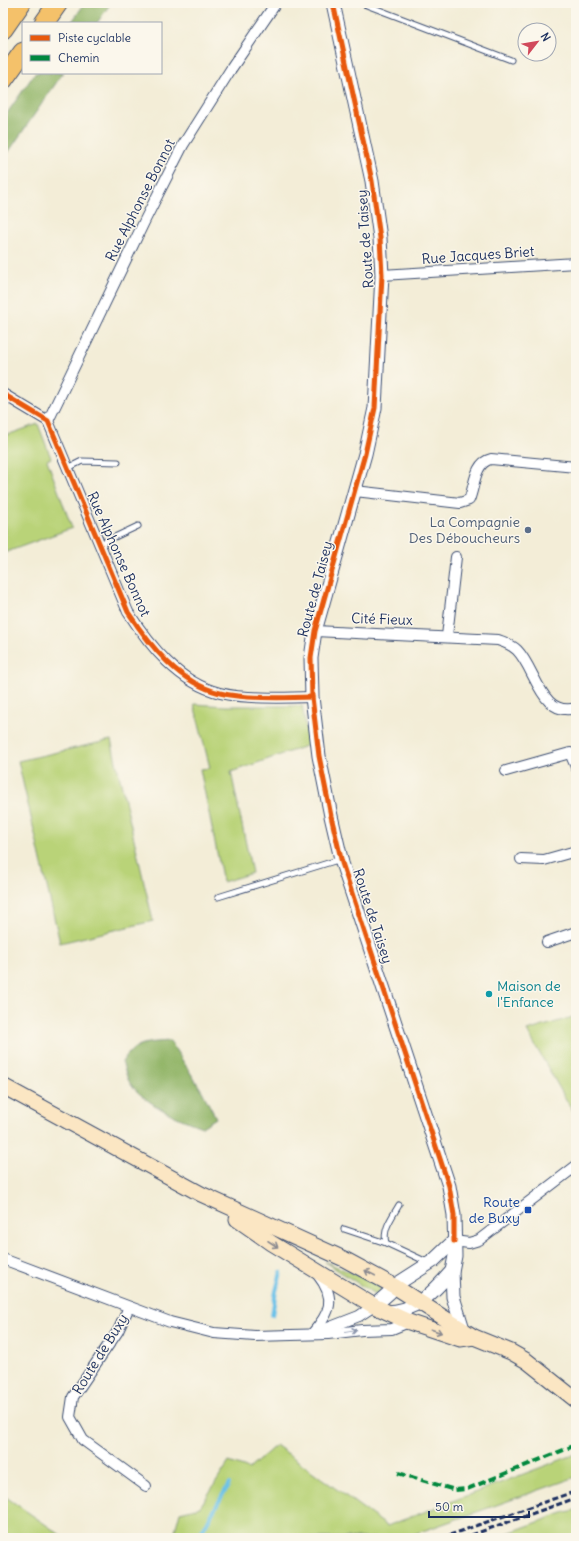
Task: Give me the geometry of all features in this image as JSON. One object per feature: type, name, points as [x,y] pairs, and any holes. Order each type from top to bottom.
[{"type":"highway","points":[[3,28],[21,3]]},
{"type":"highway","points":[[45,22],[58,3]]},
{"type":"highway","points":[[3,80],[22,53]]},
{"type":"main road","points":[[3,1086],[201,1194],[344,1259],[394,1286],[468,1333],[512,1352],[527,1361],[576,1400]]},
{"type":"main road","points":[[201,1194],[314,1269],[380,1309],[409,1322],[460,1339],[468,1333]]},
{"type":"street","name":"Rue Alphonse Bonnot","points":[[276,3],[231,69],[183,145],[48,421],[128,612],[142,634],[178,672],[197,684],[220,693],[241,696],[312,697]]},
{"type":"street","name":"Route de Taisey","points":[[333,3],[372,182],[380,238],[382,276],[375,408],[365,454],[315,631],[311,658],[312,697],[319,756],[341,858],[449,1186],[454,1215],[455,1256],[452,1271],[454,1303],[468,1333]]},
{"type":"street","name":"Rue Jacques Briet","points":[[382,276],[576,263]]},
{"type":"street","points":[[3,394],[48,421]]},
{"type":"street","points":[[355,491],[460,503],[469,500],[478,467],[484,461],[491,459],[576,466]]},
{"type":"street","points":[[447,636],[456,557]]},
{"type":"street","name":"Cité Fieux","points":[[315,631],[447,636],[498,640],[517,650],[544,696],[554,706],[561,710],[576,706]]},
{"type":"street","points":[[506,771],[570,753],[576,767]]},
{"type":"street","points":[[521,859],[544,860],[576,851]]},
{"type":"street","points":[[547,942],[576,932]]},
{"type":"street","points":[[394,1286],[430,1263],[454,1241],[469,1243],[479,1240],[576,1166]]},
{"type":"street","name":"Route de Buxy","points":[[3,1259],[170,1322],[214,1333],[255,1336],[312,1334],[392,1329],[409,1322]]},
{"type":"street","points":[[312,1334],[326,1316],[330,1300],[326,1286],[314,1269]]},
{"type":"street","points":[[420,1303],[452,1271]]},
{"type":"street","name":"Route de Buxy","points":[[380,1309],[394,1286]]},
{"type":"street","name":"Route de Buxy","points":[[312,1334],[380,1309],[397,1312],[420,1303]]},
{"type":"street","name":"Route de Buxy","points":[[129,1307],[118,1331],[73,1397],[70,1417],[83,1440],[146,1486]]},
{"type":"lane","points":[[361,3],[511,60]]},
{"type":"lane","points":[[68,468],[82,461],[118,462]]},
{"type":"lane","points":[[100,544],[138,526]]},
{"type":"lane","points":[[218,897],[341,858]]},
{"type":"lane","points":[[386,1243],[384,1237],[388,1223],[399,1205]]},
{"type":"lane","points":[[344,1229],[386,1243],[430,1263]]},
{"type":"green space","points":[[85,3],[111,3],[98,22],[72,22]]},
{"type":"green space","points":[[34,74],[62,74],[3,160],[3,119]]},
{"type":"green space","points":[[3,424],[7,435],[38,424],[51,458],[47,460],[72,528],[4,553]]},
{"type":"green space","points":[[194,704],[226,706],[302,706],[309,745],[231,772],[252,873],[223,882],[200,769],[210,768]]},
{"type":"green space","points":[[111,740],[153,921],[60,943],[18,761]]},
{"type":"green space","points":[[576,1016],[576,1117],[527,1031]]},
{"type":"green space","points":[[170,1041],[202,1091],[216,1118],[202,1127],[164,1111],[147,1100],[130,1084],[127,1078],[122,1062],[132,1050],[142,1044]]},
{"type":"green space","points":[[325,1262],[379,1284],[381,1289],[377,1294],[373,1293]]},
{"type":"green space","points":[[276,1445],[387,1526],[576,1454],[576,1477],[403,1538],[173,1538],[180,1512],[200,1507],[229,1462],[249,1469]]},
{"type":"green space","points":[[3,1495],[65,1538],[3,1538]]},
{"type":"green space","points":[[576,1510],[576,1538],[494,1538],[566,1512]]},
{"type":"waterway","points":[[272,1315],[281,1272]]},
{"type":"waterway","points":[[198,1538],[229,1484]]},
{"type":"railway","points":[[441,1538],[576,1491]]},
{"type":"railway","points":[[463,1538],[576,1498]]},
{"type":"marked path","points":[[398,1473],[455,1490],[467,1489],[576,1445]]},
{"type":"cycle path","points":[[333,3],[372,181],[380,238],[382,275],[375,408],[365,454],[315,631],[311,658],[312,697],[319,756],[342,863],[449,1186],[454,1215],[454,1241]]},
{"type":"cycle path","points":[[3,394],[48,421],[128,612],[146,638],[167,662],[191,681],[220,693],[253,697],[312,697]]},
{"type":"place","name":"La Compagnie Des Déboucheurs","points":[[528,530]]},
{"type":"place","name":"Maison de l'Enfance","points":[[489,994]]},
{"type":"place","name":"Route de Buxy","points":[[528,1210]]}]
